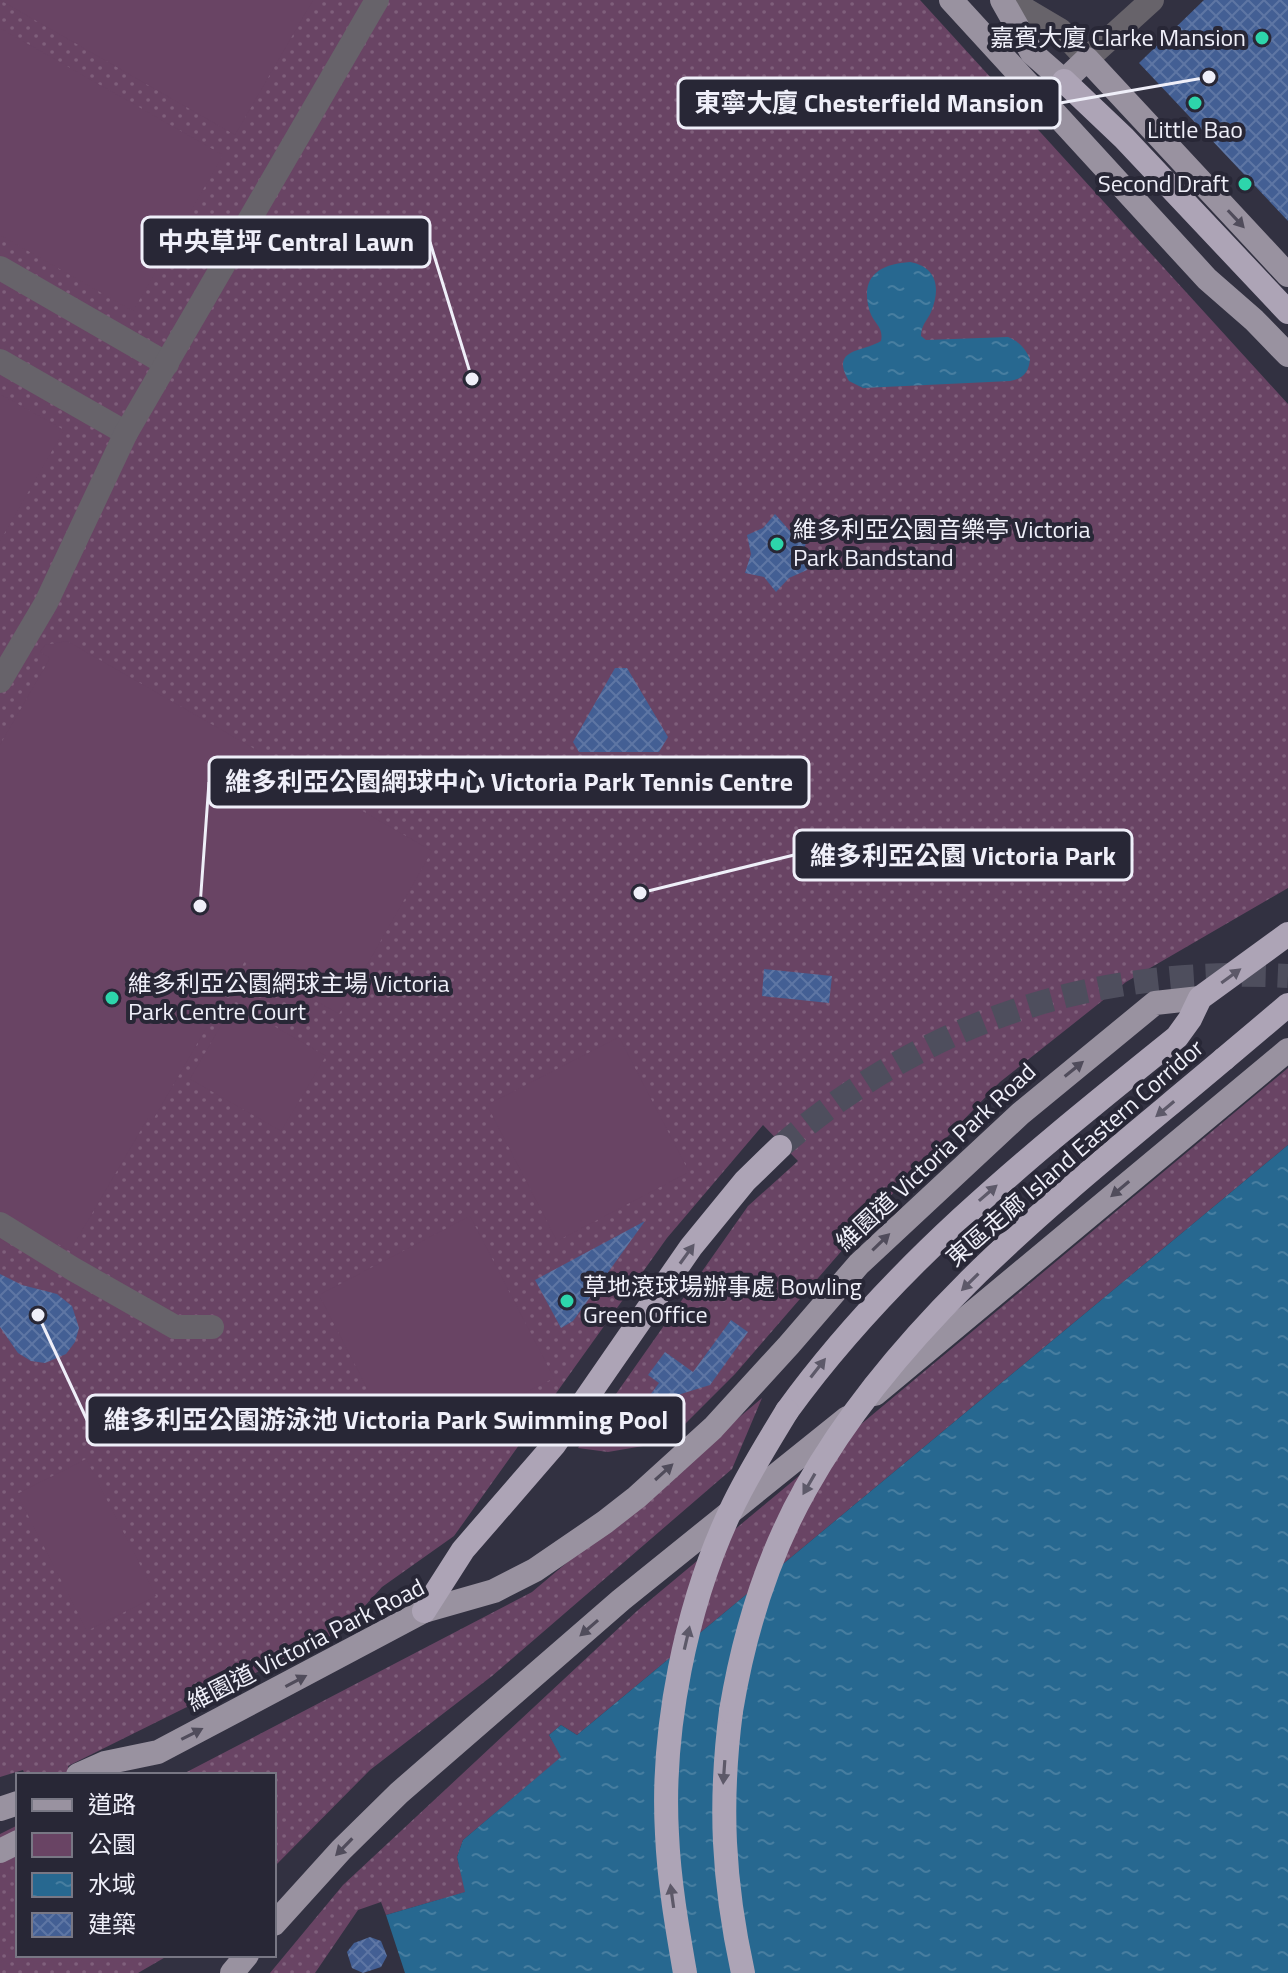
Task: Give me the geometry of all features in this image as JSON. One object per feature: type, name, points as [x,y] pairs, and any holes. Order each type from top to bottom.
[{"type":"highway","points":[[1064,81],[1139,153],[1288,312]]},
{"type":"highway","name":"維園道 Victoria Park Road","points":[[1200,998],[1288,934]]},
{"type":"highway","name":"東區走廊 Island Eastern Corridor","points":[[685,1973],[670,1883],[666,1830],[667,1765],[675,1702],[696,1600],[729,1513],[756,1461],[820,1364],[912,1264],[1008,1176],[1177,1037],[1200,998]]},
{"type":"highway","name":"東區走廊 Island Eastern Corridor","points":[[743,1973],[731,1915],[723,1833],[722,1795],[729,1722],[752,1612],[777,1547],[805,1489],[829,1449],[886,1374],[974,1278],[1065,1194],[1288,1005]]},
{"type":"highway","points":[[424,1611],[463,1550],[554,1445],[691,1247],[745,1181],[780,1147]]},
{"type":"main road","points":[[951,0],[1207,279],[1288,355]]},
{"type":"main road","points":[[1002,0],[1032,53],[1064,81],[1087,59],[1288,275]]},
{"type":"main road","name":"維園道 Victoria Park Road","points":[[158,1752],[424,1611],[494,1591],[535,1570],[605,1522],[713,1428],[859,1264],[1020,1114],[1155,1003],[1200,998]]},
{"type":"main road","points":[[276,1922],[341,1850],[399,1793],[621,1600],[865,1403],[1288,1050]]},
{"type":"main road","points":[[82,1773],[105,1763],[158,1752]]},
{"type":"main road","points":[[138,1773],[158,1752]]},
{"type":"main road","points":[[232,1973],[245,1957]]},
{"type":"street","points":[[0,681],[46,603],[126,433],[377,0]]},
{"type":"street","points":[[1009,0],[1060,30],[1087,59],[1152,0]]},
{"type":"street","points":[[0,268],[167,364]]},
{"type":"street","points":[[0,361],[126,433]]},
{"type":"street","points":[[0,1224],[175,1327],[212,1327]]},
{"type":"green space","points":[[0,0],[920,0],[1288,404],[1288,888],[1126,982],[1000,1082],[877,1210],[735,1374],[674,1435],[643,1446],[608,1452],[578,1448],[748,1206],[798,1161],[763,1125],[667,1238],[454,1536],[382,1587],[344,1629],[68,1766],[70,1773],[24,1773],[23,1770],[0,1777]]},
{"type":"green space","points":[[0,0],[313,0],[235,135]]},
{"type":"green space","points":[[0,28],[223,155],[133,311],[0,235]]},
{"type":"green space","points":[[0,394],[64,430],[0,541]]},
{"type":"green space","points":[[67,641],[432,851],[339,1014],[245,961],[153,1120],[148,1118],[70,1251],[58,1244],[55,1249],[0,1213],[0,745],[50,658],[40,652],[45,645]]},
{"type":"green space","points":[[234,1003],[326,1056],[281,1131],[190,1079]]},
{"type":"green space","points":[[619,1037],[689,1172],[557,1241],[487,1105]]},
{"type":"green space","points":[[1288,1068],[1288,1145],[577,1735],[561,1725],[549,1735],[562,1757],[463,1840],[457,1857],[466,1892],[386,1915],[381,1902],[358,1910],[315,1973],[270,1973],[343,1885],[637,1611]]},
{"type":"green space","points":[[470,1216],[554,1378],[402,1456],[319,1295]]},
{"type":"green space","points":[[762,1398],[732,1469],[492,1676],[370,1770],[276,1865],[276,1773],[185,1773],[532,1592]]},
{"type":"green space","points":[[86,1459],[156,1596],[87,1631],[17,1494]]},
{"type":"green space","points":[[16,1826],[16,1957],[166,1957],[138,1973],[0,1973],[0,1834]]},
{"type":"water","points":[[910,262],[926,269],[936,287],[934,303],[921,336],[926,340],[1008,337],[1022,346],[1030,359],[1024,374],[1010,381],[863,388],[849,381],[843,362],[846,357],[881,341],[881,332],[867,300],[870,281],[881,269]]},
{"type":"water","points":[[1288,1145],[1288,1973],[405,1973],[386,1915],[465,1892],[457,1857],[463,1840],[561,1757],[549,1735],[561,1725],[577,1735]]},
{"type":"building","points":[[1204,0],[1288,0],[1288,221],[1139,63]]},
{"type":"building","name":"維多利亞公園音樂亭 Victoria Park Bandstand","points":[[775,514],[789,530],[808,535],[803,554],[807,570],[789,578],[776,592],[764,577],[745,573],[751,554],[747,535],[763,528]]},
{"type":"building","points":[[615,668],[627,668],[668,737],[659,752],[579,752],[573,742]]},
{"type":"building","points":[[764,969],[832,976],[829,1003],[762,996]]},
{"type":"building","name":"草地滾球場辦事處 Bowling Green Office","points":[[645,1221],[573,1321],[561,1328],[535,1280]]},
{"type":"building","points":[[0,1274],[22,1285],[57,1294],[72,1306],[79,1328],[75,1342],[66,1354],[45,1363],[31,1361],[18,1353],[0,1327]]},
{"type":"building","points":[[731,1320],[748,1332],[710,1385],[642,1406],[659,1383],[648,1375],[665,1352],[693,1372]]},
{"type":"building","points":[[370,1937],[381,1941],[387,1956],[381,1967],[363,1973],[352,1968],[347,1952],[354,1943]]},
{"type":"tunnel","points":[[780,1147],[836,1103],[894,1065],[954,1034],[1017,1010],[1081,992],[1148,981],[1217,975],[1288,976]]},
{"type":"place","name":"嘉賓大廈 Clarke Mansion","points":[[1262,38]]},
{"type":"place","name":"東寧大廈 Chesterfield Mansion","points":[[1209,77]]},
{"type":"place","name":"Little Bao","points":[[1195,103]]},
{"type":"place","name":"Second Draft","points":[[1245,184]]},
{"type":"place","name":"中央草坪 Central Lawn","points":[[472,379]]},
{"type":"place","name":"維多利亞公園音樂亭 Victoria Park Bandstand","points":[[777,544]]},
{"type":"place","name":"維多利亞公園 Victoria Park","points":[[640,893]]},
{"type":"place","name":"維多利亞公園網球中心 Victoria Park Tennis Centre","points":[[200,906]]},
{"type":"place","name":"維多利亞公園網球主場 Victoria Park Centre Court","points":[[112,998]]},
{"type":"place","name":"草地滾球場辦事處 Bowling Green Office","points":[[567,1301]]},
{"type":"place","name":"維多利亞公園游泳池 Victoria Park Swimming Pool","points":[[38,1315]]}]
